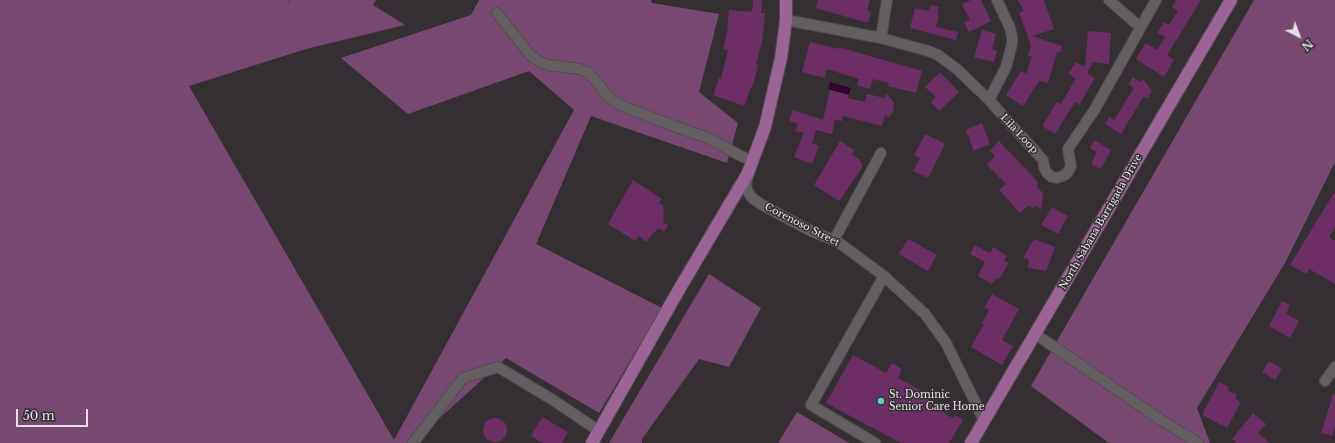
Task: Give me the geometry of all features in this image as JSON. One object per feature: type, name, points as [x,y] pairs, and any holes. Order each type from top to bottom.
[{"type":"main road","points":[[592,443],[754,161],[767,121],[781,58],[786,20],[786,0]]},
{"type":"main road","name":"North Sabana Barrigada Drive","points":[[971,443],[1231,0]]},
{"type":"street","points":[[881,38],[887,0]]},
{"type":"street","points":[[989,100],[1006,67],[1012,44],[1010,28],[997,0]]},
{"type":"street","points":[[1109,0],[1140,27]]},
{"type":"street","name":"Lila Loop","points":[[786,20],[881,38],[938,55],[958,70],[989,100],[1043,160],[1047,173],[1055,178],[1065,175],[1068,172],[1071,166],[1068,149],[1096,108],[1156,0]]},
{"type":"street","points":[[497,13],[531,56],[539,61],[548,65],[580,69],[589,73],[609,97],[620,105],[708,138],[741,156],[754,161]]},
{"type":"street","points":[[834,240],[881,153]]},
{"type":"street","name":"Corenoso Street","points":[[748,173],[746,185],[752,198],[764,206],[838,242],[884,276],[925,314],[946,343],[984,420]]},
{"type":"street","points":[[875,443],[811,404],[884,276]]},
{"type":"street","points":[[1035,334],[1114,386],[1161,420],[1198,443]]},
{"type":"street","points":[[413,443],[463,378],[498,367],[554,400],[599,431]]},
{"type":"street","points":[[1325,381],[1335,367]]},
{"type":"shaded area","points":[[0,0],[290,0],[286,5],[291,0],[376,0],[373,5],[405,25],[306,49],[189,86],[394,440],[574,110],[529,71],[408,114],[341,58],[471,15],[479,0],[651,0],[652,3],[719,14],[699,92],[738,123],[727,163],[591,116],[536,244],[662,308],[599,413],[506,358],[412,443],[0,443]]},
{"type":"shaded area","points":[[1254,0],[1335,0],[1335,162],[1285,263],[1197,408],[1210,443],[1109,443],[1031,386]]},
{"type":"shaded area","points":[[830,82],[851,88],[849,95],[828,89]]},
{"type":"shaded area","points":[[709,274],[761,308],[729,367],[699,359],[642,439],[642,443],[609,443]]},
{"type":"shaded area","points":[[797,412],[849,443],[778,443]]},
{"type":"building","points":[[753,0],[762,0],[761,13],[765,13],[762,42],[756,64],[758,65],[754,81],[744,106],[713,95],[719,78],[721,79],[728,50],[723,49],[727,32],[729,10],[752,12]]},
{"type":"building","points":[[818,0],[870,0],[867,10],[871,12],[868,23],[816,8]]},
{"type":"building","points":[[971,0],[981,0],[991,21],[969,32],[964,22],[970,20],[962,4]]},
{"type":"building","points":[[1018,0],[1044,0],[1054,29],[1032,36],[1062,46],[1060,52],[1057,52],[1048,83],[1039,81],[1023,106],[1006,95],[1021,71],[1026,74],[1032,57],[1028,55],[1031,46],[1019,12],[1024,11]]},
{"type":"building","points":[[1176,0],[1201,0],[1167,55],[1174,60],[1164,77],[1136,59],[1146,43],[1157,50],[1165,37],[1157,33],[1164,22],[1169,25],[1178,11],[1172,7]]},
{"type":"building","points":[[931,5],[939,7],[936,27],[958,32],[956,40],[910,28],[915,8],[929,11]]},
{"type":"building","points":[[982,30],[996,34],[992,49],[997,51],[994,62],[974,57]]},
{"type":"building","points":[[1088,31],[1111,33],[1109,64],[1093,62],[1087,73],[1095,78],[1079,105],[1075,102],[1055,134],[1042,126],[1057,102],[1061,104],[1076,78],[1068,74],[1076,62],[1085,67]]},
{"type":"building","points":[[810,42],[838,49],[838,47],[922,71],[916,93],[888,86],[889,83],[873,79],[870,89],[857,85],[859,79],[827,69],[824,78],[802,72]]},
{"type":"building","points":[[940,72],[959,92],[939,111],[931,102],[936,97],[925,87]]},
{"type":"building","points":[[1133,77],[1141,82],[1143,79],[1152,91],[1148,98],[1143,97],[1121,134],[1105,124],[1109,117],[1114,120],[1134,88],[1128,84]]},
{"type":"building","points":[[830,90],[849,95],[848,98],[865,102],[867,94],[885,98],[886,93],[894,103],[893,112],[889,117],[885,116],[882,126],[843,116],[842,121],[835,120],[832,134],[816,130],[812,143],[819,146],[812,164],[794,157],[804,133],[795,131],[798,124],[789,121],[793,110],[823,120]]},
{"type":"building","points":[[982,123],[990,144],[974,151],[966,130]]},
{"type":"building","points":[[925,134],[945,144],[928,178],[913,171],[920,158],[914,155]]},
{"type":"building","points":[[1094,140],[1111,150],[1101,169],[1091,164],[1097,152],[1090,148]]},
{"type":"building","points":[[840,141],[854,150],[852,155],[859,159],[862,163],[862,168],[839,201],[814,185]]},
{"type":"building","points":[[999,141],[1038,182],[1037,187],[1043,193],[1041,209],[1036,206],[1032,208],[1029,205],[1020,213],[999,190],[1006,184],[987,165],[995,156],[990,151]]},
{"type":"building","points":[[633,180],[662,199],[659,203],[663,205],[663,223],[668,225],[664,232],[659,228],[646,242],[639,236],[635,241],[608,224]]},
{"type":"building","points":[[1335,191],[1335,227],[1329,237],[1335,241],[1335,284],[1309,269],[1306,274],[1290,265]]},
{"type":"building","points":[[1052,207],[1068,216],[1058,234],[1041,225]]},
{"type":"building","points":[[908,239],[937,255],[928,271],[899,254]]},
{"type":"building","points":[[1034,239],[1055,247],[1046,271],[1028,268],[1029,259],[1023,258]]},
{"type":"building","points":[[975,245],[990,253],[993,247],[1007,256],[1004,261],[1009,263],[999,279],[996,278],[992,284],[978,276],[985,262],[970,254]]},
{"type":"building","points":[[992,294],[1019,309],[1002,340],[1013,346],[1002,365],[971,347],[984,324],[982,323],[989,310],[984,308]]},
{"type":"building","points":[[1282,301],[1290,305],[1286,314],[1299,321],[1290,338],[1269,326]]},
{"type":"building","name":"St. Dominic Senior Care Home","points":[[853,355],[886,373],[892,363],[902,369],[898,378],[936,399],[932,406],[953,418],[955,415],[963,420],[949,443],[901,443],[826,403]]},
{"type":"building","points":[[1269,361],[1282,369],[1275,380],[1262,372]]},
{"type":"building","points":[[1219,382],[1229,387],[1227,390],[1237,395],[1235,399],[1241,402],[1227,428],[1202,415]]},
{"type":"building","points":[[1333,394],[1335,395],[1335,426],[1332,436],[1321,433]]},
{"type":"building","points":[[1253,413],[1266,424],[1258,433],[1270,443],[1237,443],[1232,439]]},
{"type":"building","points":[[542,417],[568,432],[562,443],[543,443],[531,436]]},
{"type":"building","points":[[495,418],[503,422],[507,430],[503,438],[495,442],[487,438],[483,430],[487,422]]},
{"type":"place","name":"St. Dominic Senior Care Home","points":[[881,401]]}]
